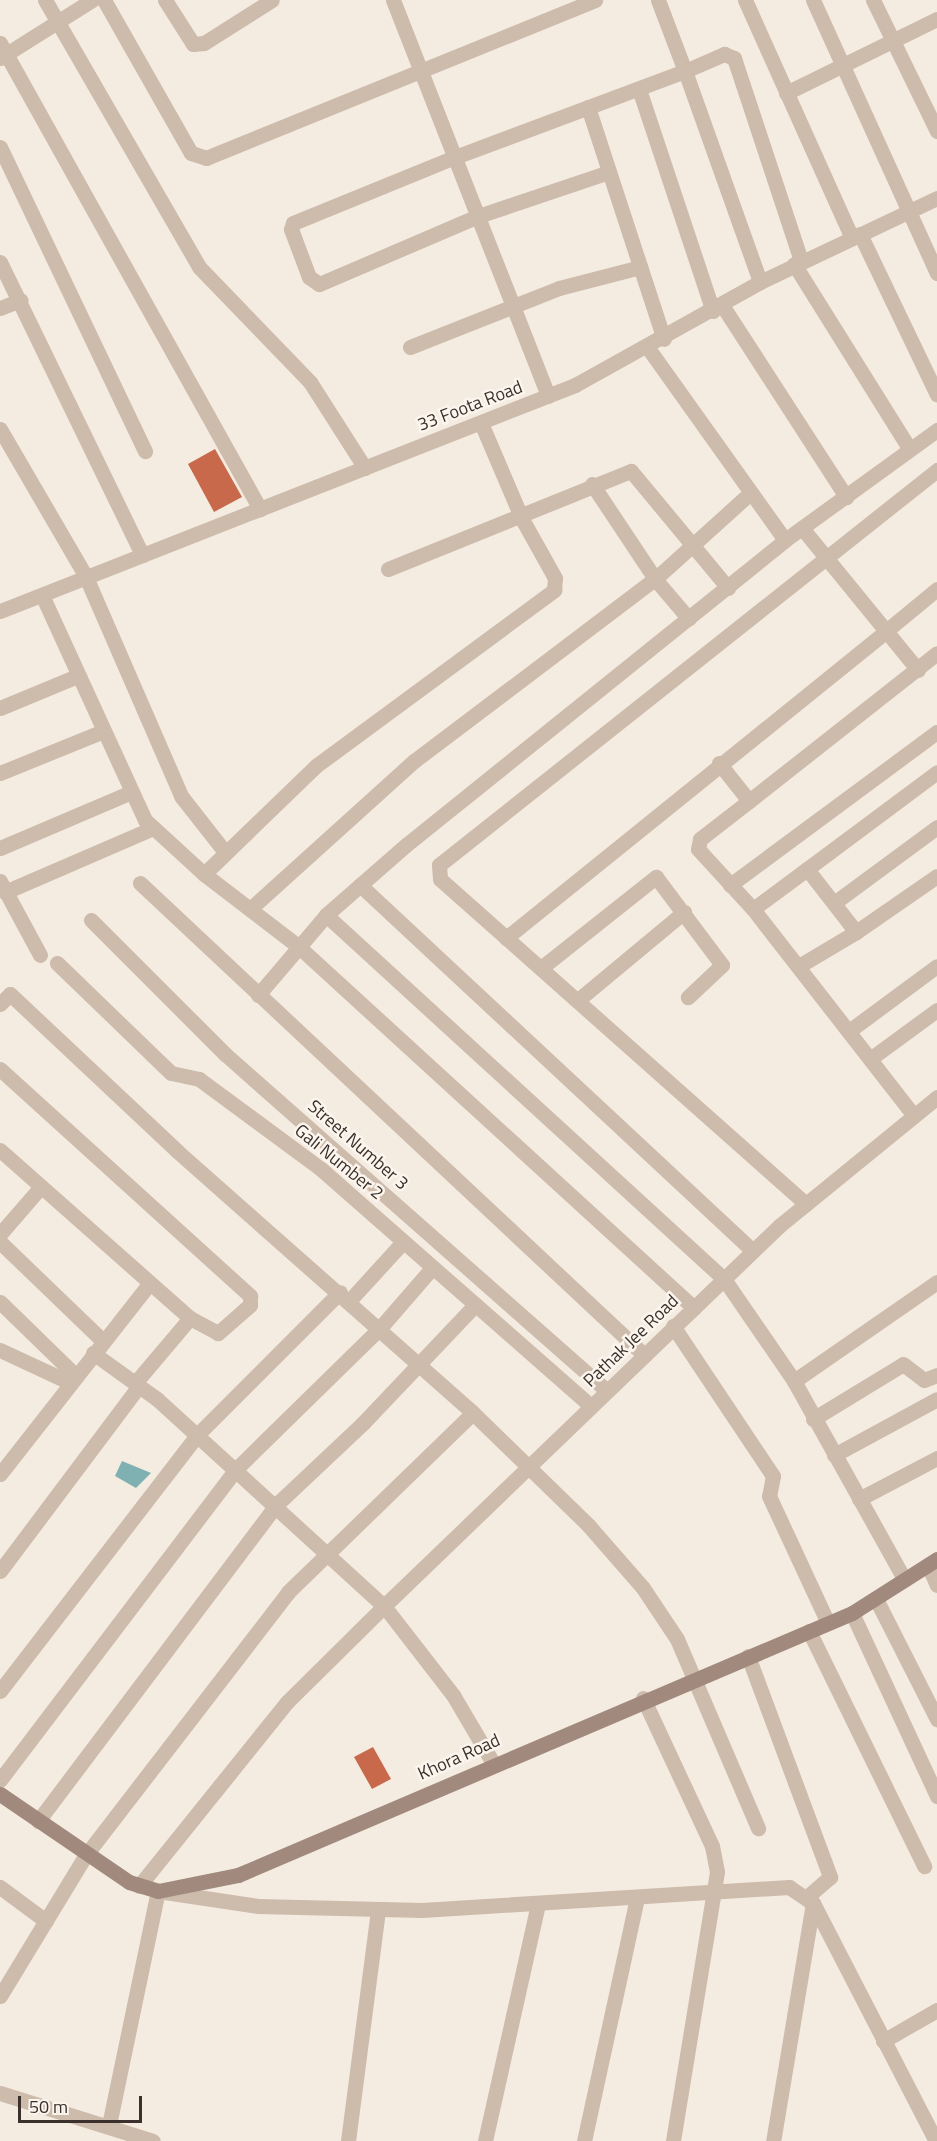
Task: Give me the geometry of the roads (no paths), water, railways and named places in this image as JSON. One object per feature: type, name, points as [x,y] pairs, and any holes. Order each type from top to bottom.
[{"type":"street","points":[[45,0],[199,267],[310,382],[365,468]]},
{"type":"street","points":[[92,0],[2,52],[260,509]]},
{"type":"street","points":[[104,0],[191,153],[200,157],[595,0]]},
{"type":"street","points":[[165,0],[193,44],[204,43],[272,0]]},
{"type":"street","points":[[393,0],[548,396]]},
{"type":"street","points":[[658,0],[760,282]]},
{"type":"street","points":[[745,0],[786,93],[937,395]]},
{"type":"street","points":[[813,0],[937,273]]},
{"type":"street","points":[[873,0],[937,131]]},
{"type":"street","points":[[786,93],[842,68],[937,19]]},
{"type":"street","points":[[609,172],[478,216],[319,284],[309,277],[293,223],[724,54],[734,58],[798,263],[909,448]]},
{"type":"street","points":[[639,89],[718,308],[846,496]]},
{"type":"street","points":[[588,107],[664,339]]},
{"type":"street","points":[[0,147],[145,451]]},
{"type":"street","name":"33 Foota Road","points":[[0,611],[548,396],[648,348],[760,282],[937,198]]},
{"type":"street","points":[[0,262],[21,300],[142,555]]},
{"type":"street","points":[[410,347],[513,306],[640,267]]},
{"type":"street","points":[[0,308],[21,300]]},
{"type":"street","points":[[648,348],[749,494],[785,540]]},
{"type":"street","points":[[204,874],[317,765],[554,590],[555,578],[522,519],[480,423]]},
{"type":"street","points":[[0,429],[86,578],[181,796],[225,852]]},
{"type":"street","points":[[258,995],[326,915],[360,885],[785,540],[909,448],[937,430]]},
{"type":"street","points":[[806,1204],[440,879],[439,865],[937,470]]},
{"type":"street","points":[[388,569],[522,519],[621,472],[639,474],[728,588]]},
{"type":"street","points":[[592,484],[655,579],[689,619]]},
{"type":"street","points":[[250,909],[414,761],[655,579],[749,494]]},
{"type":"street","points":[[802,528],[918,670]]},
{"type":"street","points":[[506,938],[719,763],[937,589]]},
{"type":"street","points":[[42,594],[75,677],[129,793],[153,828],[204,874],[299,946],[694,1308]]},
{"type":"street","points":[[914,1116],[799,966],[753,909],[730,885],[698,843],[937,653]]},
{"type":"street","points":[[0,708],[75,677]]},
{"type":"street","points":[[0,773],[101,732]]},
{"type":"street","points":[[730,885],[937,732]]},
{"type":"street","points":[[719,763],[749,801]]},
{"type":"street","points":[[753,909],[937,772]]},
{"type":"street","points":[[0,848],[129,793]]},
{"type":"street","points":[[834,903],[937,827]]},
{"type":"street","points":[[40,954],[3,886],[153,828]]},
{"type":"street","points":[[807,869],[855,932]]},
{"type":"street","points":[[799,966],[855,932],[937,876]]},
{"type":"street","points":[[541,968],[650,878],[662,881],[722,965],[688,997]]},
{"type":"street","points":[[140,883],[644,1355]]},
{"type":"street","points":[[360,885],[753,1251]]},
{"type":"street","points":[[578,1000],[684,912]]},
{"type":"street","points":[[326,915],[724,1279],[794,1381],[813,1419],[904,1579]]},
{"type":"street","name":"Street Number 3","points":[[91,920],[225,1054],[607,1391]]},
{"type":"street","name":"Gali Number 2","points":[[57,963],[171,1073],[199,1078],[321,1169],[591,1406]]},
{"type":"street","points":[[849,1031],[937,966]]},
{"type":"street","points":[[0,1004],[10,994],[177,1151],[345,1296],[529,1465],[643,1588],[695,1677],[759,1828]]},
{"type":"street","points":[[870,1059],[937,1010]]},
{"type":"street","points":[[0,1069],[250,1296],[250,1305],[218,1333],[190,1318],[39,1189],[0,1150]]},
{"type":"street","name":"Pathak Jee Road","points":[[139,1886],[287,1702],[384,1606],[753,1251],[806,1204],[937,1097]]},
{"type":"street","points":[[0,1234],[39,1189]]},
{"type":"street","points":[[0,1242],[97,1346],[137,1384],[236,1469],[384,1606],[453,1695],[493,1763]]},
{"type":"street","points":[[0,1691],[197,1435],[403,1242]]},
{"type":"street","points":[[0,1780],[236,1469],[380,1328],[432,1268]]},
{"type":"street","points":[[794,1381],[937,1282]]},
{"type":"street","points":[[0,1474],[97,1346],[149,1284]]},
{"type":"street","points":[[0,1302],[74,1379]]},
{"type":"street","points":[[38,1821],[276,1505],[420,1365],[475,1305]]},
{"type":"street","points":[[0,1571],[137,1384],[190,1318]]},
{"type":"street","points":[[673,1326],[773,1476],[769,1496],[827,1621]]},
{"type":"street","points":[[0,1350],[74,1379]]},
{"type":"street","points":[[813,1419],[903,1365],[924,1380],[937,1375]]},
{"type":"street","points":[[834,1455],[937,1399]]},
{"type":"street","points":[[0,1996],[85,1856],[288,1592],[473,1413]]},
{"type":"street","points":[[0,1448],[15,1455]]},
{"type":"street","points":[[859,1498],[937,1458]]},
{"type":"street","points":[[932,1562],[937,1585]]},
{"type":"street","name":"Khora Road","points":[[0,1794],[85,1856],[139,1886],[158,1892],[238,1875],[643,1698],[808,1631],[827,1621],[852,1613],[932,1562]]},
{"type":"street","points":[[876,1599],[937,1719]]},
{"type":"street","points":[[852,1613],[937,1796]]},
{"type":"street","points":[[808,1631],[924,1866]]},
{"type":"street","points":[[748,1656],[830,1877],[810,1900],[773,2141]]},
{"type":"street","points":[[643,1698],[712,1846],[715,1894],[674,2141]]},
{"type":"street","points":[[0,1887],[45,1921]]},
{"type":"street","points":[[109,2125],[158,1892],[258,1906],[378,1909],[538,1904],[715,1894],[789,1887],[810,1900],[936,2141]]},
{"type":"street","points":[[584,2141],[637,1898]]},
{"type":"street","points":[[485,2141],[538,1904]]},
{"type":"street","points":[[348,2141],[378,1909]]},
{"type":"street","points":[[883,2041],[937,2010]]},
{"type":"street","points":[[0,2093],[109,2125],[142,2139]]},
{"type":"water","points":[[122,1461],[151,1473],[136,1488],[115,1476]]}]
